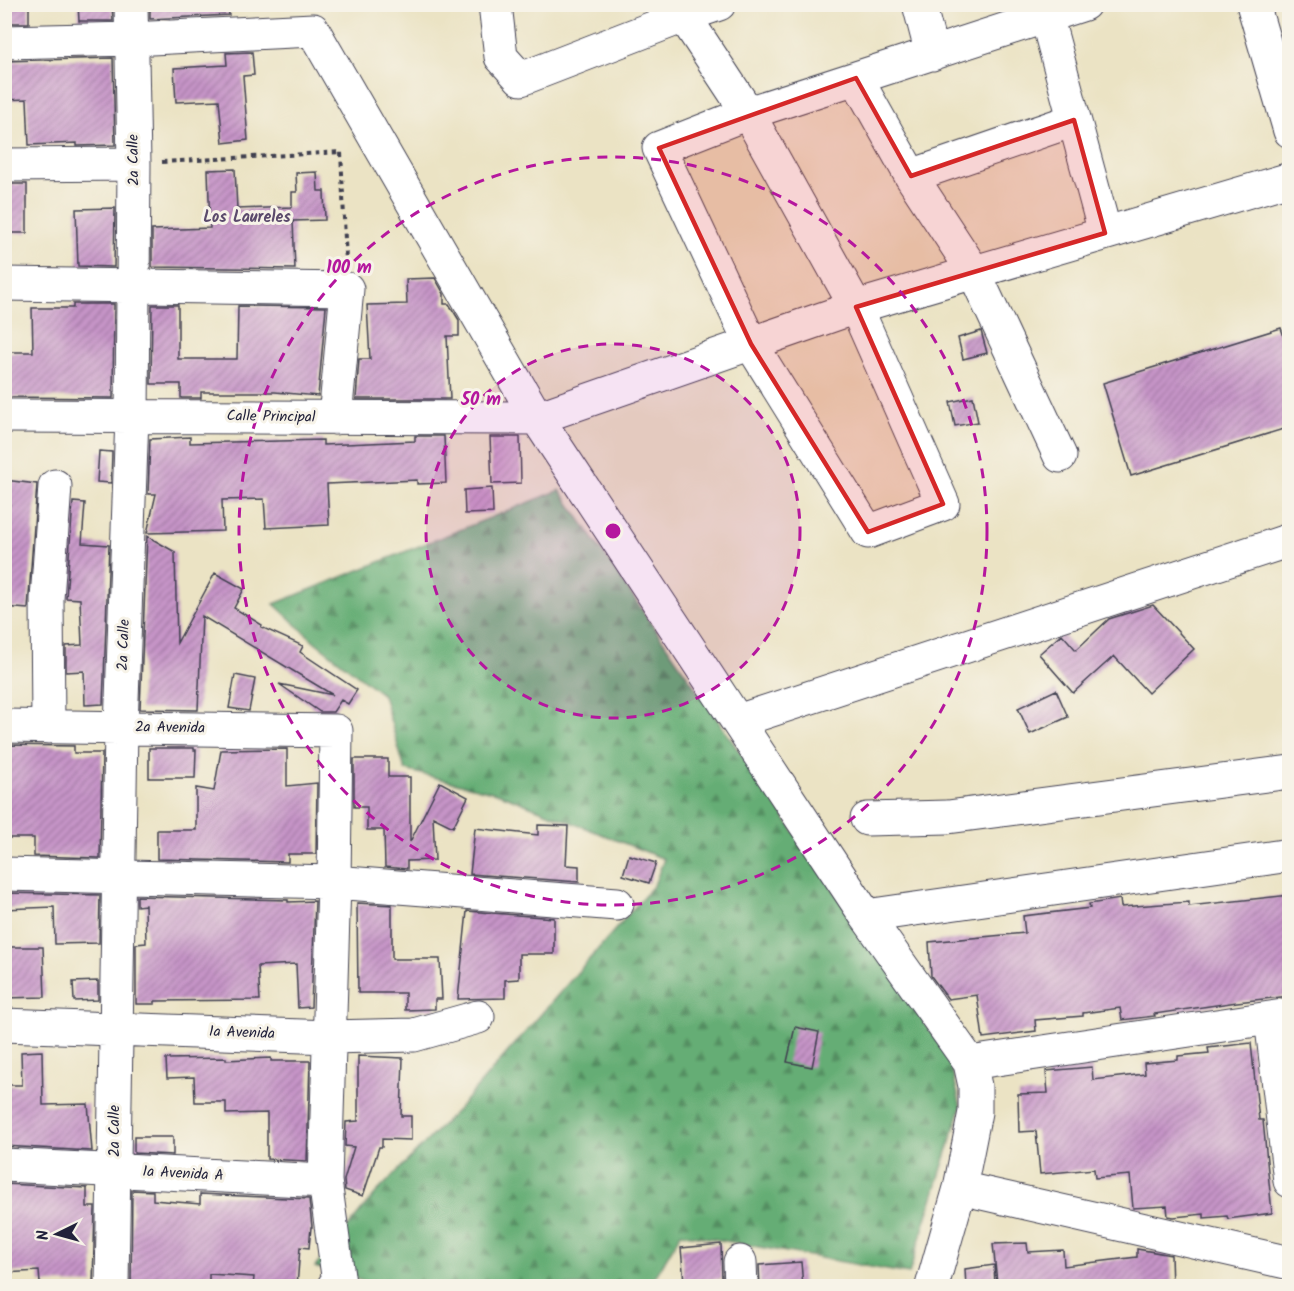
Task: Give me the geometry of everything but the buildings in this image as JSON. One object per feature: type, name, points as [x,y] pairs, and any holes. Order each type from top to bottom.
[{"type":"street","name":"2a Calle","points":[[112,1287],[121,728],[132,416],[134,285],[131,4]]},
{"type":"street","points":[[495,4],[501,57],[521,80],[719,4]]},
{"type":"street","points":[[919,4],[932,54]]},
{"type":"street","points":[[684,16],[748,113],[856,307],[943,504],[868,532],[751,344],[659,148],[748,113],[932,54],[1044,11],[1084,4]]},
{"type":"street","points":[[1254,4],[1290,131]]},
{"type":"street","points":[[1044,11],[1105,233]]},
{"type":"street","points":[[4,42],[131,39],[313,30],[537,418],[866,916],[969,1063],[975,1086],[975,1112],[960,1188],[932,1287]]},
{"type":"street","points":[[856,78],[911,176],[974,272],[1060,456]]},
{"type":"street","points":[[911,176],[1074,120]]},
{"type":"street","points":[[4,165],[134,164]]},
{"type":"street","name":"Calle Principal","points":[[4,416],[537,418],[856,307],[1290,179]]},
{"type":"street","points":[[4,284],[347,289],[335,418]]},
{"type":"street","points":[[48,727],[47,599],[55,486]]},
{"type":"street","points":[[738,721],[1290,540]]},
{"type":"street","name":"2a Avenida","points":[[4,726],[336,731],[334,882]]},
{"type":"street","points":[[867,819],[948,816],[1290,772]]},
{"type":"street","points":[[866,916],[1290,855]]},
{"type":"street","points":[[4,874],[334,882],[617,904]]},
{"type":"street","points":[[334,882],[325,1181],[336,1285]]},
{"type":"street","points":[[969,1063],[1280,1016],[1289,1166]]},
{"type":"street","name":"1a Avenida","points":[[4,1025],[330,1037],[414,1035],[478,1017]]},
{"type":"street","name":"1a Avenida A","points":[[4,1166],[325,1181]]},
{"type":"street","points":[[960,1188],[1290,1263]]},
{"type":"path","points":[[134,164],[341,152],[347,289]]},
{"type":"highlighted area","points":[[856,78],[911,176],[1074,120],[1105,233],[856,307],[943,504],[868,532],[751,344],[659,148]]},
{"type":"green space","points":[[560,490],[949,1058],[961,1107],[909,1274],[681,1233],[650,1286],[379,1286],[315,1267],[375,1194],[459,1108],[654,885],[664,859],[500,794],[405,770],[383,695],[315,642],[274,604]]},
{"type":"district","name":"Los Laureles","points":[[247,217]]}]
